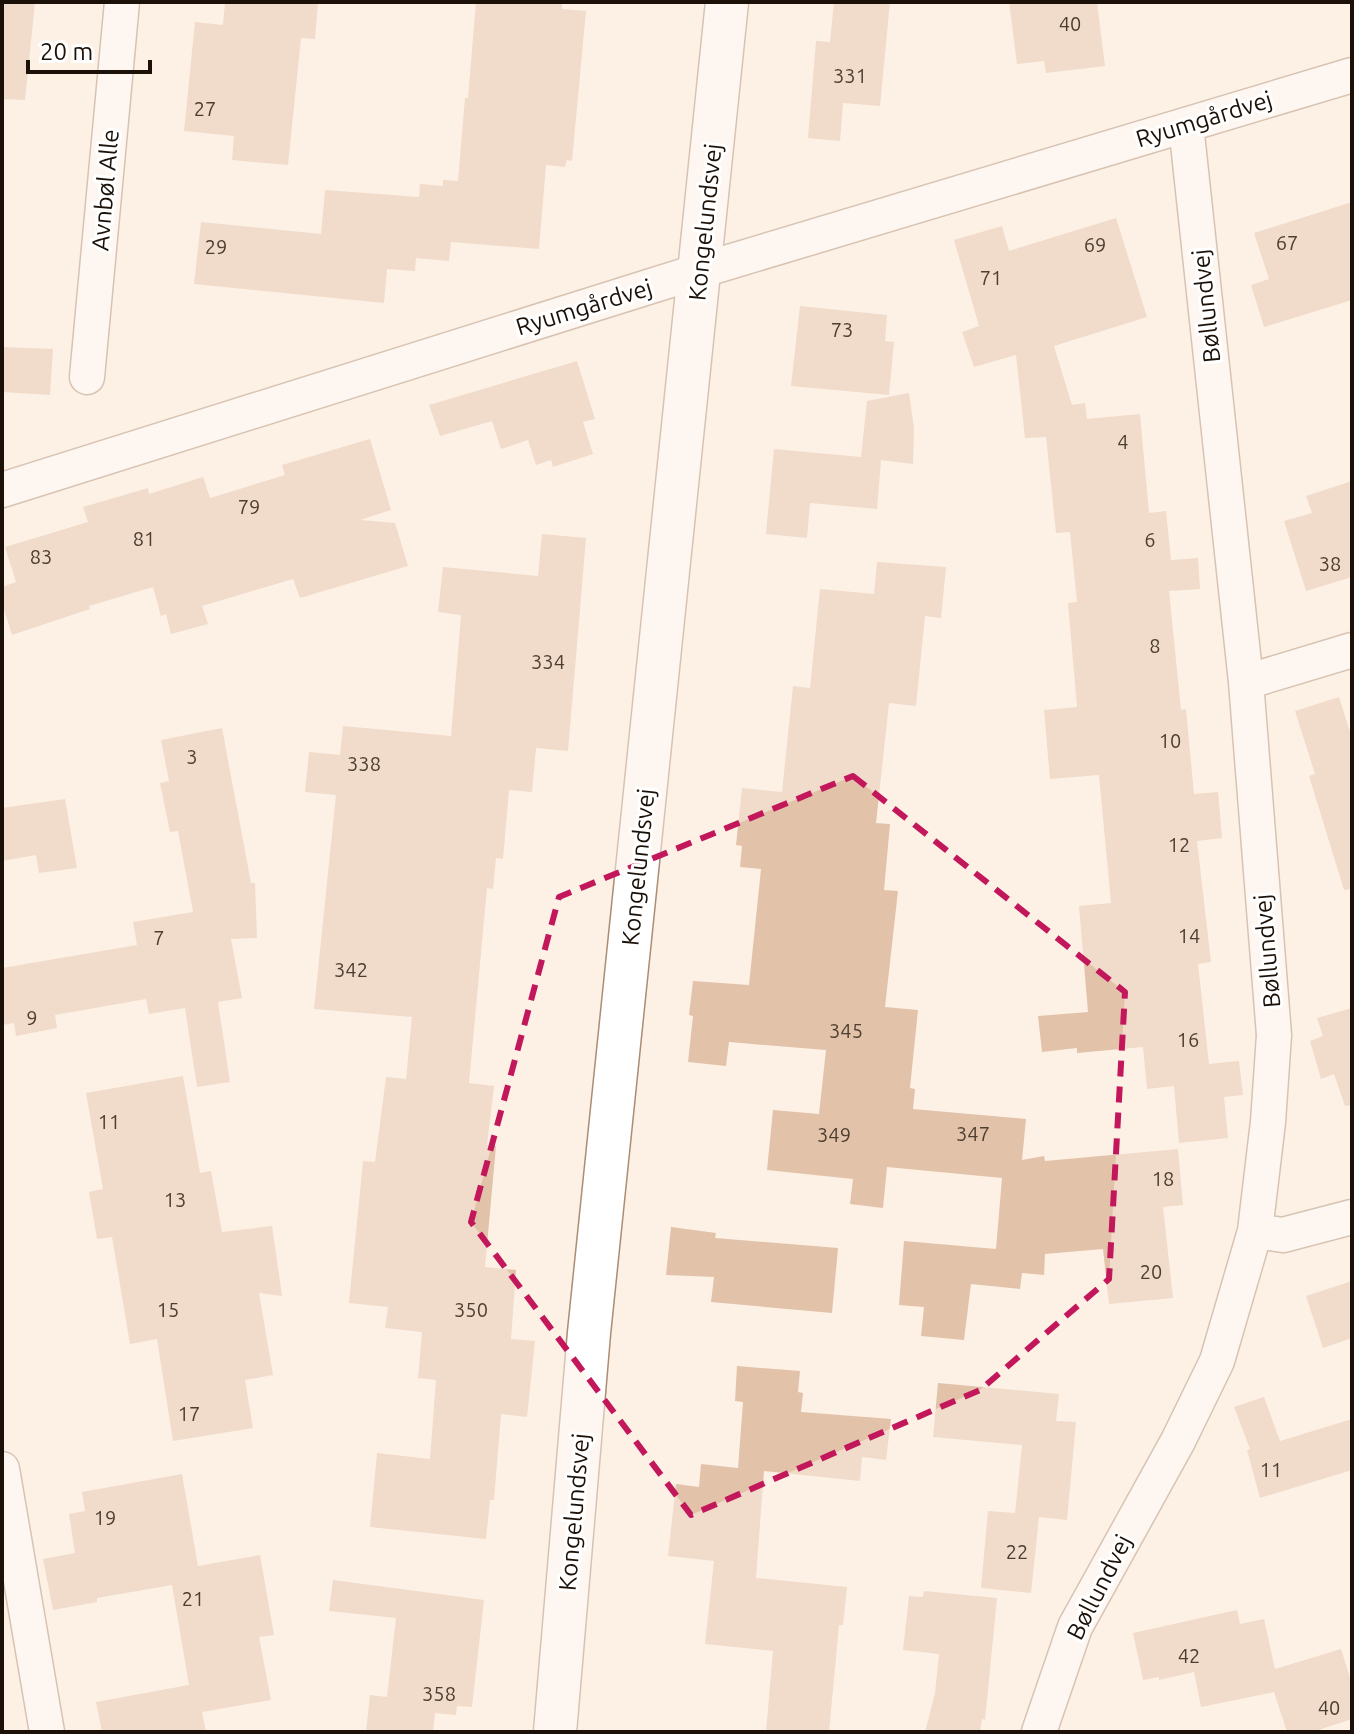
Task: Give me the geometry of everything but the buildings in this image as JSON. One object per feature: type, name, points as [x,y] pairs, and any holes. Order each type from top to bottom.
[{"type":"street","name":"Avnbøl Alle","points":[[87,377],[122,2]]},
{"type":"street","name":"Kongelundsvej","points":[[555,1732],[589,1333],[727,2]]},
{"type":"street","name":"Ryumgårdvej","points":[[2,490],[699,271],[1352,75]]},
{"type":"street","name":"Bøllundvej","points":[[1039,1732],[1075,1627],[1178,1441],[1217,1361],[1255,1231],[1268,1122],[1274,1035],[1246,682],[1186,125]]},
{"type":"street","points":[[1246,682],[1352,650]]},
{"type":"street","points":[[1255,1231],[1283,1235],[1352,1217]]},
{"type":"street","points":[[2,1469],[47,1732]]},
{"type":"highlighted area","points":[[853,776],[1125,992],[1109,1279],[980,1390],[691,1515],[471,1222],[559,897]]}]
